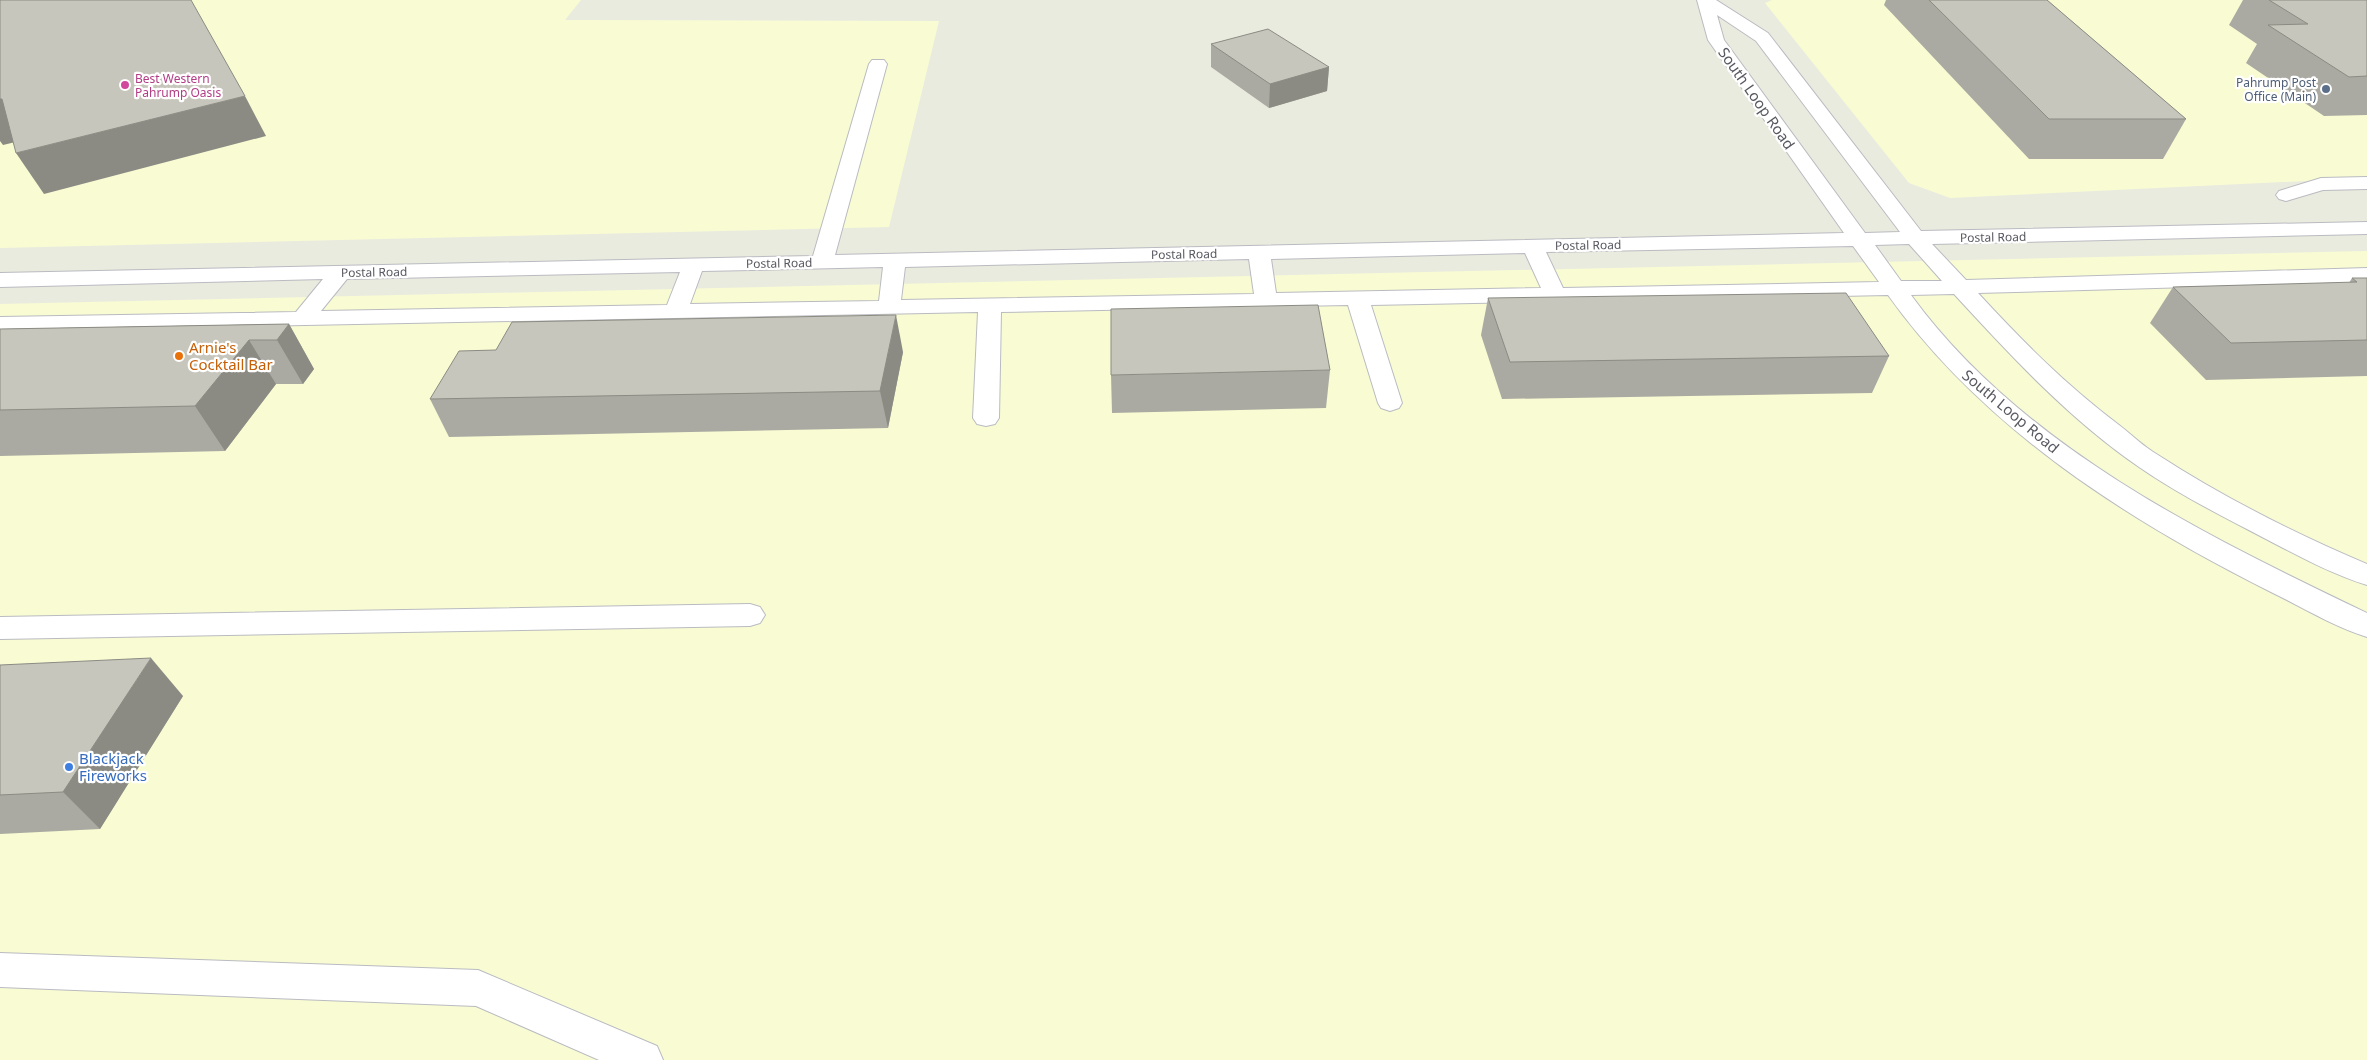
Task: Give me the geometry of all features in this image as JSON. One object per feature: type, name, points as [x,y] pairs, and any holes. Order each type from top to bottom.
[{"type":"street","name":"South Loop Road","points":[[1705,0],[1762,37],[1916,239],[2024,358],[2073,402],[2148,460],[2233,510],[2327,558],[2367,576]]},
{"type":"street","name":"South Loop Road","points":[[1705,0],[1716,40],[1858,240],[1922,326],[1970,378],[2050,446],[2152,514],[2244,566],[2367,626]]},
{"type":"street","points":[[822,262],[878,64]]},
{"type":"street","points":[[2286,195],[2321,184],[2367,183]]},
{"type":"street","name":"Postal Road","points":[[0,280],[2367,228]]},
{"type":"street","points":[[1533,247],[1554,293]]},
{"type":"street","points":[[1259,253],[1266,299]]},
{"type":"street","points":[[889,306],[895,260]]},
{"type":"street","points":[[676,311],[693,265]]},
{"type":"street","points":[[303,318],[340,272]]},
{"type":"street","points":[[0,324],[1554,293],[1959,287],[2367,274]]},
{"type":"street","points":[[1357,297],[1390,404]]},
{"type":"street","points":[[986,418],[990,304]]},
{"type":"street","points":[[0,628],[750,615]]},
{"type":"street","points":[[0,970],[478,988],[643,1060]]},
{"type":"shaded area","points":[[0,0],[581,0],[565,20],[939,21],[889,227],[0,248]]},
{"type":"shaded area","points":[[1772,0],[2367,0],[2367,178],[1950,198],[1909,183],[1765,3]]},
{"type":"shaded area","points":[[2367,251],[2367,1060],[0,1060],[0,304]]},
{"type":"building","name":"Best Western Pahrump Oasis","points":[[0,0],[191,0],[245,96],[16,153],[2,99],[0,99]]},
{"type":"building","points":[[1929,0],[2047,0],[2186,119],[2049,119]]},
{"type":"building","points":[[2269,0],[2367,0],[2367,76],[2349,77],[2268,25],[2308,24]]},
{"type":"building","points":[[1268,29],[1329,67],[1270,84],[1211,44]]},
{"type":"building","points":[[2352,278],[2367,278],[2367,340],[2231,343],[2173,287],[2357,282]]},
{"type":"building","points":[[1846,293],[1889,356],[1510,362],[1488,298]]},
{"type":"building","points":[[1318,305],[1330,370],[1111,375],[1111,309]]},
{"type":"building","points":[[896,315],[880,391],[430,399],[459,351],[496,350],[512,322]]},
{"type":"building","points":[[289,324],[277,340],[249,340],[195,406],[0,410],[0,329]]},
{"type":"building","points":[[151,658],[63,792],[0,795],[0,665]]},
{"type":"place","name":"Best Western Pahrump Oasis","points":[[125,85]]},
{"type":"place","name":"Pahrump Post Office (Main)","points":[[2326,89]]},
{"type":"place","name":"Arnie's Cocktail Bar","points":[[179,356]]},
{"type":"place","name":"Blackjack Fireworks","points":[[69,767]]}]
